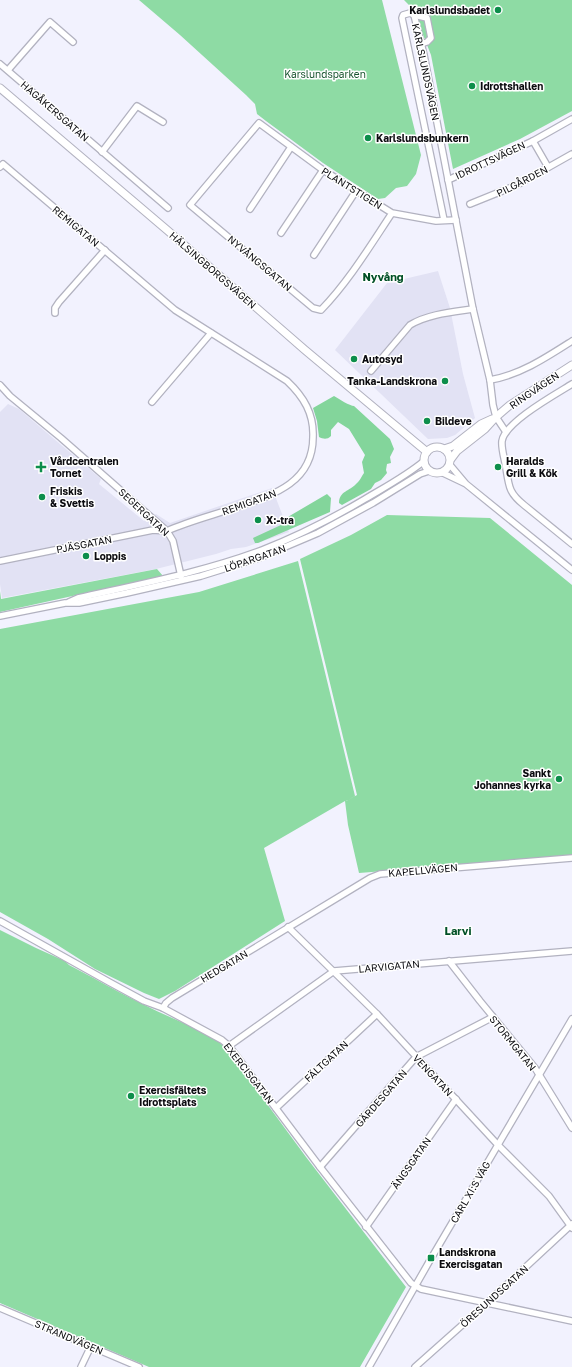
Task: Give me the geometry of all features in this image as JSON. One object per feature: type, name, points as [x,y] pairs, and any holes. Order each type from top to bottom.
[{"type":"main road","name":"HÄLSINGBORGSVÄGEN","points":[[0,88],[305,350],[427,452]]},
{"type":"main road","name":"RINGVÄGEN","points":[[450,462],[457,451],[485,429],[510,405],[572,365]]},
{"type":"main road","name":"RINGVÄGEN","points":[[444,449],[453,446],[481,424],[496,417]]},
{"type":"main road","points":[[434,447],[444,449],[449,453],[450,462],[447,470],[443,473],[436,474],[426,467],[424,457],[427,452],[434,447]]},
{"type":"street","name":"KARLSLUNDSVÄGEN","points":[[444,220],[402,18],[403,15],[410,13],[414,15],[421,44],[443,159],[490,380],[496,417]]},
{"type":"street","points":[[414,15],[427,18],[431,38],[427,42],[421,44]]},
{"type":"street","points":[[8,70],[50,22],[73,42]]},
{"type":"street","name":"HAGÅKERSGATAN","points":[[0,64],[168,208]]},
{"type":"street","points":[[102,152],[137,106],[163,122]]},
{"type":"street","name":"IDROTTSVÄGEN","points":[[448,180],[533,141],[572,119]]},
{"type":"street","name":"PLANTSTIGEN","points":[[260,123],[323,170],[392,213],[436,221],[456,220]]},
{"type":"street","name":"NYVÅNGSGATAN","points":[[260,123],[190,205],[314,308],[321,310],[327,303],[349,276],[392,213]]},
{"type":"street","name":"IDROTTSVÄGEN","points":[[533,141],[548,167]]},
{"type":"street","points":[[250,209],[291,147]]},
{"type":"street","name":"PILGÅRDEN","points":[[470,204],[530,178],[572,154]]},
{"type":"street","points":[[432,161],[443,159]]},
{"type":"street","name":"REMIGATAN","points":[[0,167],[4,164],[175,310],[287,382],[302,397],[311,415],[313,428],[312,450],[308,464],[298,477],[284,488],[266,498],[167,531]]},
{"type":"street","points":[[281,233],[323,170]]},
{"type":"street","points":[[314,255],[356,191]]},
{"type":"street","points":[[55,314],[55,308],[59,302],[105,250]]},
{"type":"street","points":[[371,371],[410,325],[427,318],[474,309]]},
{"type":"street","points":[[152,402],[211,333]]},
{"type":"street","name":"RINGVÄGEN","points":[[490,380],[507,376],[527,367],[572,341]]},
{"type":"street","name":"RINGVÄGEN","points":[[506,432],[518,420],[572,384]]},
{"type":"street","name":"SEGERGATAN","points":[[0,385],[10,396],[61,438],[167,531],[173,541],[181,578]]},
{"type":"street","name":"SEGERGATAN","points":[[0,391],[10,396]]},
{"type":"street","points":[[496,417],[506,432],[502,441],[510,491],[516,499],[572,544]]},
{"type":"street","name":"LÖPARGATAN","points":[[181,578],[277,544],[313,527],[353,506],[405,475],[424,461]]},
{"type":"street","points":[[450,462],[466,484]]},
{"type":"street","name":"LÖPARGATAN","points":[[0,616],[65,603],[78,598],[181,578],[247,562],[298,543],[350,517],[420,474],[430,471]]},
{"type":"street","points":[[443,473],[466,484],[572,570]]},
{"type":"street","name":"PJÄSGATAN","points":[[0,561],[154,530],[167,531]]},
{"type":"street","name":"KAPELLVÄGEN","points":[[288,927],[370,878],[380,874],[572,858]]},
{"type":"street","name":"EXERCISGATAN","points":[[0,922],[144,1001],[163,1008],[222,1040],[229,1046],[366,1227],[410,1283],[415,1286]]},
{"type":"street","name":"VENGATAN","points":[[288,927],[376,1014],[498,1145],[549,1196],[572,1226]]},
{"type":"street","name":"HEDGATAN","points":[[163,1008],[166,1002],[172,998],[288,927]]},
{"type":"street","name":"LARVIGATAN","points":[[334,971],[572,951]]},
{"type":"street","name":"STORMGATAN","points":[[449,961],[539,1074],[572,1128]]},
{"type":"street","points":[[229,1046],[334,971]]},
{"type":"street","name":"FÄLTGATAN","points":[[276,1108],[376,1014]]},
{"type":"street","name":"GÄRDESGATAN","points":[[320,1167],[416,1057],[493,1017]]},
{"type":"street","name":"CARL XI:S VÄG","points":[[369,1367],[572,1019]]},
{"type":"street","name":"ÄNGSGATAN","points":[[366,1227],[456,1099]]},
{"type":"street","name":"ÖRESUNDSGATAN","points":[[415,1367],[572,1226]]},
{"type":"street","points":[[415,1286],[421,1289],[572,1321]]},
{"type":"street","name":"STRANDVÄGEN","points":[[0,1308],[138,1367]]},
{"type":"street","points":[[81,1367],[91,1346]]},
{"type":"shaded area","points":[[438,271],[450,308],[463,374],[475,418],[455,435],[447,438],[428,439],[335,350],[387,283]]},
{"type":"shaded area","points":[[8,404],[19,409],[101,479],[99,484],[144,521],[156,514],[170,523],[272,488],[289,532],[246,547],[231,549],[156,569],[2,598],[0,584],[0,412]]},
{"type":"green space","name":"Karslundsparken","points":[[139,0],[382,0],[421,155],[416,174],[407,186],[396,188],[385,198],[378,199],[323,163],[257,114],[255,104],[246,95]]},
{"type":"green space","points":[[404,0],[572,0],[572,111],[520,139],[453,169],[431,55],[413,9]]},
{"type":"green space","points":[[334,396],[347,404],[354,406],[390,439],[394,449],[390,457],[391,463],[387,464],[387,473],[381,480],[375,483],[371,489],[342,505],[339,503],[341,496],[357,483],[364,473],[362,462],[365,455],[349,429],[338,422],[331,430],[330,437],[325,439],[319,437],[317,421],[313,408]]},
{"type":"green space","points":[[327,494],[331,498],[330,512],[255,543],[253,538],[281,525],[281,521]]},
{"type":"green space","points":[[387,515],[490,518],[572,585],[572,856],[359,873],[348,825],[345,801],[264,848],[285,921],[175,991],[159,999],[95,969],[48,939],[0,912],[0,629],[199,592],[298,561],[355,796],[346,801],[357,795],[300,559],[351,535]]},
{"type":"green space","points":[[157,569],[163,576],[0,612],[0,591],[1,599]]},
{"type":"green space","points":[[0,930],[65,961],[69,965],[145,1005],[200,1030],[214,1038],[226,1048],[306,1157],[406,1287],[360,1367],[149,1367],[0,1303]]},
{"type":"place","name":"Karlslundsbadet","points":[[498,10]]},
{"type":"place","name":"Idrottshallen","points":[[472,86]]},
{"type":"place","name":"Karlslundsbunkern","points":[[368,138]]},
{"type":"place","name":"Autosyd","points":[[354,359]]},
{"type":"place","name":"Tanka-Landskrona","points":[[445,381]]},
{"type":"place","name":"Bildeve","points":[[427,421]]},
{"type":"place","name":"Vårdcentralen Tornet","points":[[41,467]]},
{"type":"place","name":"Haralds Grill & Kök","points":[[498,467]]},
{"type":"place","name":"Friskis & Svettis","points":[[42,497]]},
{"type":"place","name":"X:-tra","points":[[258,520]]},
{"type":"place","name":"Loppis","points":[[86,556]]},
{"type":"place","name":"Sankt Johannes kyrka","points":[[559,779]]},
{"type":"place","name":"Exercisfältets Idrottsplats","points":[[131,1096]]},
{"type":"place","name":"Landskrona Exercisgatan","points":[[431,1258]]},
{"type":"district","name":"Nyvång","points":[[383,277]]},
{"type":"district","name":"Larvi","points":[[458,931]]}]
